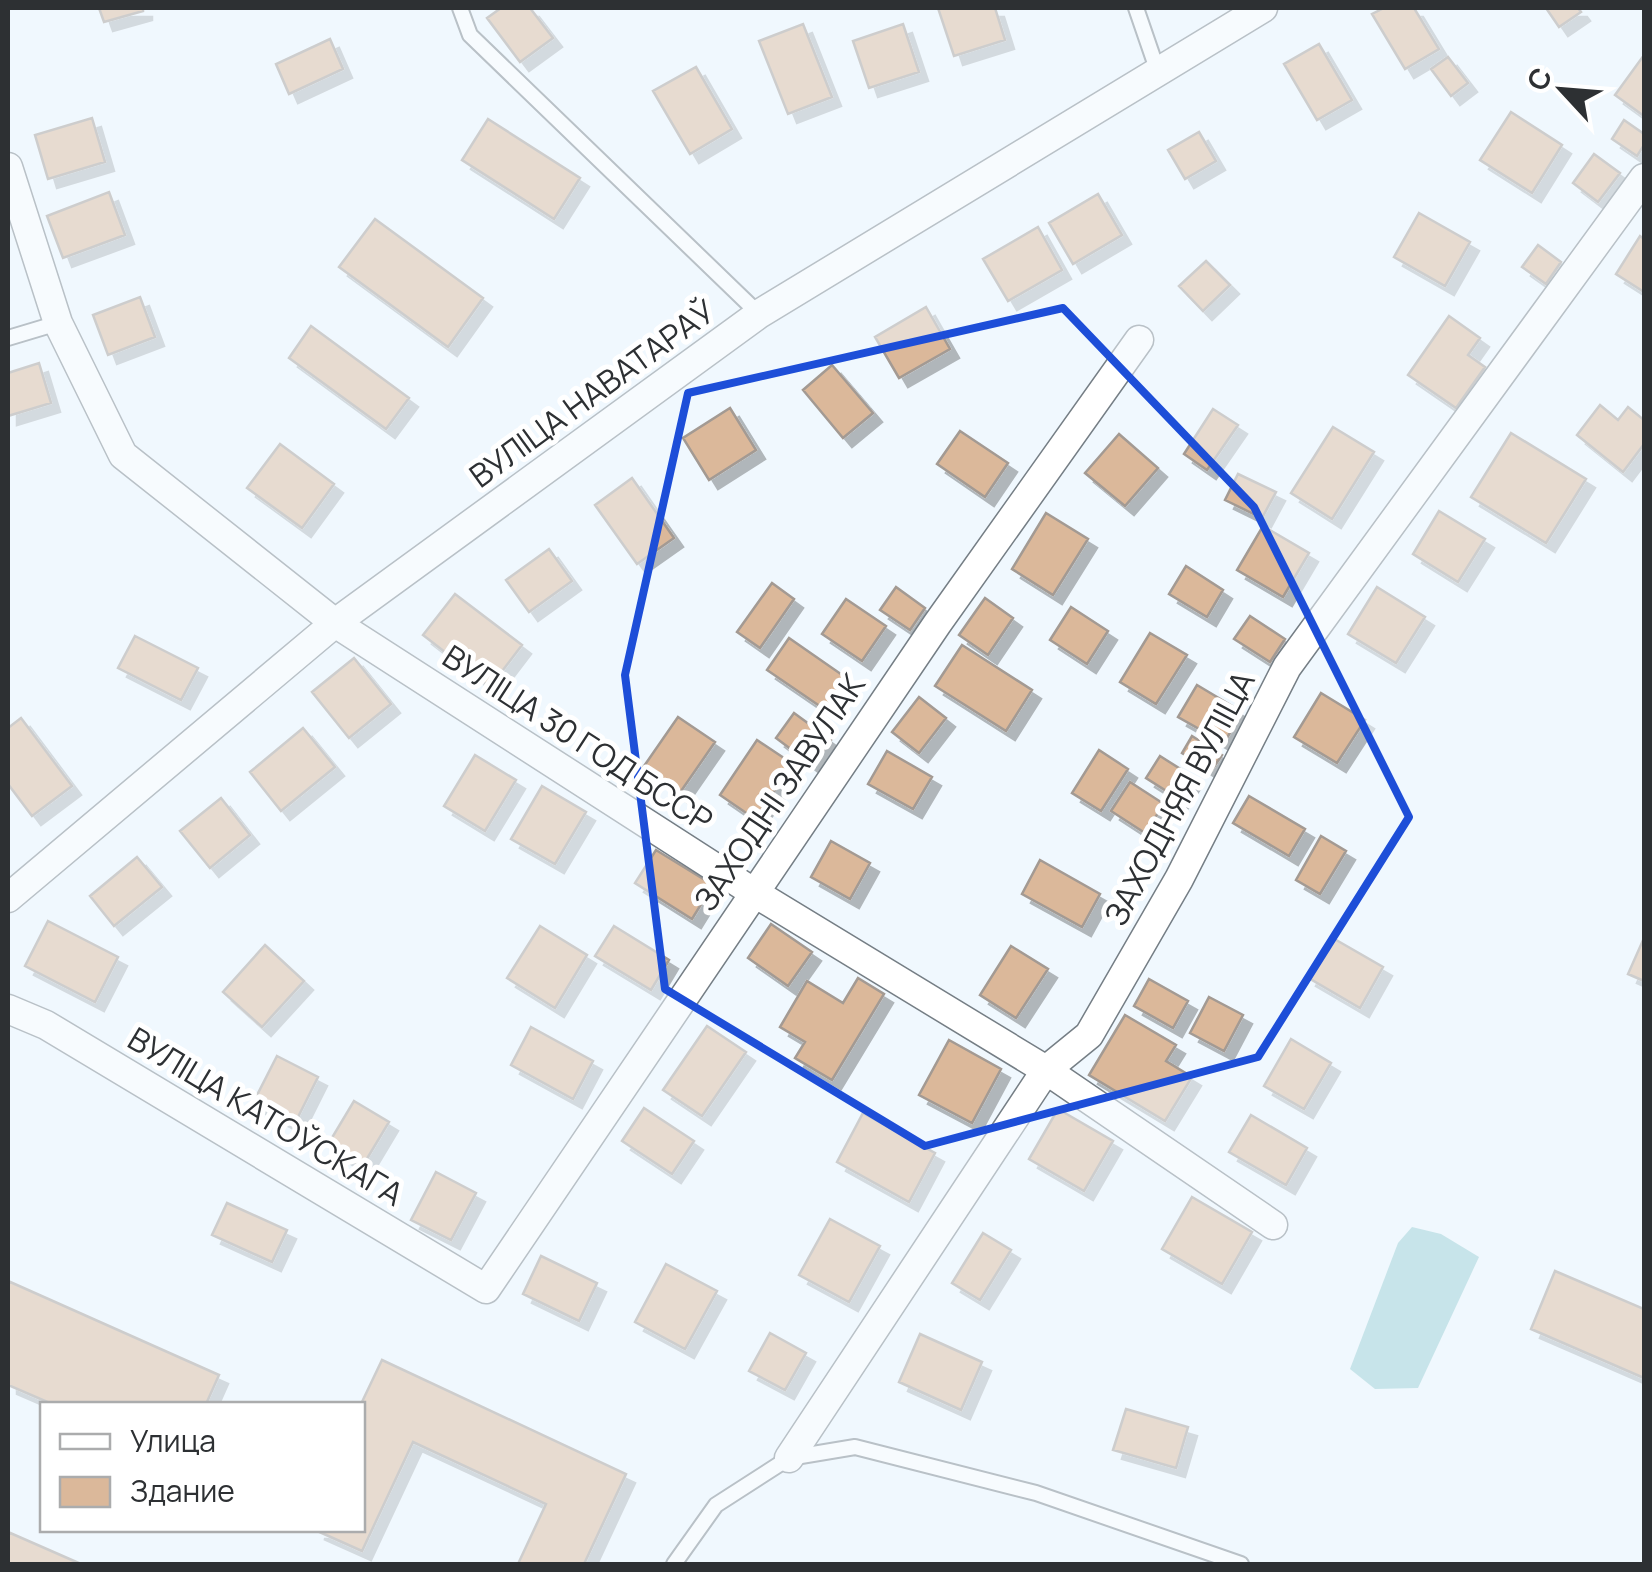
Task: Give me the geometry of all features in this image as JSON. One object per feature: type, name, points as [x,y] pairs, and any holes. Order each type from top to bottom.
[{"type":"street","name":"ВУЛІЦА НАВАТАРАЎ","points":[[8,898],[335,623],[759,314],[1263,8]]},
{"type":"street","name":"ВУЛІЦА 30 ГОД БССР","points":[[8,167],[58,323],[122,455],[335,623],[753,892],[1046,1070],[1273,1225]]},
{"type":"street","name":"ЗАХОДНЯЯ ВУЛІЦА","points":[[789,1458],[1046,1070],[1090,1034],[1179,879],[1287,667],[1644,178]]},
{"type":"street","name":"ЗАХОДНІ ЗАВУЛАК","points":[[486,1290],[753,892],[1139,340]]},
{"type":"street","name":"ВУЛІЦА КАТОЎСКАГА","points":[[8,1009],[46,1025],[486,1290]]},
{"type":"lane","points":[[460,8],[470,35],[759,314]]},
{"type":"lane","points":[[1136,8],[1158,72]]},
{"type":"lane","points":[[8,338],[58,323]]},
{"type":"lane","points":[[674,1564],[716,1504],[789,1458],[855,1447],[1036,1493],[1240,1564]]},
{"type":"highlighted area","points":[[1063,308],[1254,507],[1409,817],[1258,1057],[925,1146],[665,989],[625,675],[688,393]]},
{"type":"water","points":[[1412,1227],[1441,1234],[1479,1257],[1418,1388],[1375,1389],[1350,1369],[1398,1243]]},
{"type":"building","points":[[99,8],[143,8],[143,11],[104,22]]},
{"type":"building","points":[[501,8],[530,8],[553,38],[520,62],[487,18]]},
{"type":"building","points":[[938,8],[995,8],[1005,40],[954,56]]},
{"type":"building","points":[[1384,8],[1414,8],[1439,49],[1405,69],[1372,14]]},
{"type":"building","points":[[1546,8],[1578,8],[1581,12],[1559,27]]},
{"type":"building","points":[[803,24],[832,97],[788,114],[759,41]]},
{"type":"building","points":[[903,24],[919,72],[869,88],[853,41]]},
{"type":"building","points":[[330,39],[343,69],[289,94],[276,64]]},
{"type":"building","points":[[1319,44],[1352,100],[1317,120],[1284,64]]},
{"type":"building","points":[[1644,55],[1644,116],[1615,95]]},
{"type":"building","points":[[1448,57],[1468,83],[1451,96],[1431,69]]},
{"type":"building","points":[[696,67],[732,129],[690,154],[653,91]]},
{"type":"building","points":[[1511,112],[1562,145],[1532,193],[1480,160]]},
{"type":"building","points":[[92,118],[105,162],[48,179],[35,135]]},
{"type":"building","points":[[488,119],[580,178],[554,219],[462,160]]},
{"type":"building","points":[[1624,120],[1644,134],[1644,145],[1637,156],[1612,139]]},
{"type":"building","points":[[1199,132],[1216,161],[1185,179],[1168,150]]},
{"type":"building","points":[[1594,154],[1620,173],[1598,202],[1573,183]]},
{"type":"building","points":[[109,192],[125,235],[63,258],[47,216]]},
{"type":"building","points":[[1098,194],[1122,235],[1073,264],[1049,223]]},
{"type":"building","points":[[1419,213],[1470,242],[1445,286],[1394,257]]},
{"type":"building","points":[[375,219],[483,298],[448,347],[339,267]]},
{"type":"building","points":[[1038,227],[1062,270],[1008,301],[983,259]]},
{"type":"building","points":[[1640,236],[1644,239],[1644,292],[1616,274]]},
{"type":"building","points":[[1538,245],[1561,262],[1546,284],[1522,267]]},
{"type":"building","points":[[1206,261],[1230,285],[1203,311],[1179,286]]},
{"type":"building","points":[[140,297],[155,337],[108,355],[93,315]]},
{"type":"building","points":[[926,307],[950,349],[899,378],[875,337]]},
{"type":"building","points":[[1449,316],[1480,338],[1468,355],[1485,367],[1456,408],[1408,375]]},
{"type":"building","points":[[311,326],[409,398],[386,429],[289,358]]},
{"type":"building","points":[[39,363],[51,403],[8,416],[8,373]]},
{"type":"building","points":[[832,365],[873,413],[843,438],[803,390]]},
{"type":"building","points":[[1600,405],[1618,420],[1628,407],[1644,420],[1644,444],[1623,472],[1577,435]]},
{"type":"building","points":[[730,408],[756,450],[709,480],[683,438]]},
{"type":"building","points":[[1213,409],[1238,425],[1207,470],[1184,454]]},
{"type":"building","points":[[1333,427],[1374,452],[1332,519],[1291,493]]},
{"type":"building","points":[[960,431],[1008,463],[985,497],[937,464]]},
{"type":"building","points":[[1511,433],[1586,479],[1546,543],[1471,497]]},
{"type":"building","points":[[1119,434],[1158,468],[1125,506],[1085,473]]},
{"type":"building","points":[[280,444],[334,484],[302,528],[247,488]]},
{"type":"building","points":[[1238,474],[1276,492],[1262,518],[1225,500]]},
{"type":"building","points":[[632,478],[674,538],[637,564],[595,505]]},
{"type":"building","points":[[1439,511],[1485,539],[1458,582],[1413,554]]},
{"type":"building","points":[[1046,513],[1088,539],[1053,595],[1012,569]]},
{"type":"building","points":[[1263,526],[1309,553],[1283,597],[1237,570]]},
{"type":"building","points":[[549,549],[572,581],[529,612],[506,580]]},
{"type":"building","points":[[1186,566],[1223,590],[1207,617],[1169,594]]},
{"type":"building","points":[[772,583],[794,599],[760,648],[737,632]]},
{"type":"building","points":[[896,587],[925,608],[910,630],[880,610]]},
{"type":"building","points":[[1377,587],[1425,617],[1396,663],[1348,634]]},
{"type":"building","points":[[455,594],[522,645],[490,687],[423,635]]},
{"type":"building","points":[[985,598],[1013,618],[988,655],[959,635]]},
{"type":"building","points":[[846,599],[886,626],[862,661],[822,634]]},
{"type":"building","points":[[1071,607],[1108,631],[1087,664],[1050,640]]},
{"type":"building","points":[[1250,616],[1285,639],[1270,662],[1234,639]]},
{"type":"building","points":[[1150,633],[1187,655],[1156,704],[1120,682]]},
{"type":"building","points":[[135,636],[198,668],[181,700],[118,668]]},
{"type":"building","points":[[789,638],[848,679],[827,711],[767,670]]},
{"type":"building","points":[[962,645],[1032,690],[1006,731],[935,686]]},
{"type":"building","points":[[354,658],[391,704],[349,738],[312,692]]},
{"type":"building","points":[[1197,685],[1242,712],[1224,743],[1178,717]]},
{"type":"building","points":[[1321,693],[1365,720],[1337,763],[1294,737]]},
{"type":"building","points":[[919,697],[946,718],[919,753],[892,732]]},
{"type":"building","points":[[794,713],[831,740],[812,765],[776,738]]},
{"type":"building","points":[[678,717],[715,742],[679,794],[642,769]]},
{"type":"building","points":[[21,718],[72,786],[32,816],[8,784],[8,728]]},
{"type":"building","points":[[303,728],[335,767],[281,811],[250,772]]},
{"type":"building","points":[[1192,736],[1222,755],[1211,771],[1182,753]]},
{"type":"building","points":[[757,740],[793,764],[755,819],[720,795]]},
{"type":"building","points":[[1099,750],[1128,769],[1101,811],[1072,793]]},
{"type":"building","points":[[887,751],[932,777],[913,809],[868,784]]},
{"type":"building","points":[[475,755],[516,780],[485,831],[444,806]]},
{"type":"building","points":[[1160,756],[1193,777],[1179,799],[1146,778]]},
{"type":"building","points":[[1130,782],[1164,804],[1145,833],[1111,811]]},
{"type":"building","points":[[542,786],[586,812],[555,864],[511,839]]},
{"type":"building","points":[[1249,796],[1305,829],[1289,856],[1233,823]]},
{"type":"building","points":[[221,798],[250,835],[210,868],[180,831]]},
{"type":"building","points":[[1321,836],[1346,851],[1320,894],[1296,880]]},
{"type":"building","points":[[831,841],[870,863],[850,899],[811,877]]},
{"type":"building","points":[[656,850],[713,885],[692,919],[635,883]]},
{"type":"building","points":[[137,857],[162,887],[114,926],[90,896]]},
{"type":"building","points":[[1040,860],[1100,894],[1082,927],[1022,894]]},
{"type":"building","points":[[48,921],[118,957],[95,1002],[25,966]]},
{"type":"building","points":[[771,924],[812,952],[788,986],[748,958]]},
{"type":"building","points":[[540,926],[587,955],[555,1008],[507,978]]},
{"type":"building","points":[[614,926],[669,960],[651,990],[595,956]]},
{"type":"building","points":[[1331,937],[1383,967],[1360,1008],[1307,977]]},
{"type":"building","points":[[1644,938],[1644,981],[1628,974]]},
{"type":"building","points":[[265,945],[304,981],[262,1027],[223,992]]},
{"type":"building","points":[[1011,946],[1048,969],[1016,1018],[980,995]]},
{"type":"building","points":[[858,978],[884,994],[832,1080],[795,1058],[805,1042],[780,1027],[807,981],[843,1003]]},
{"type":"building","points":[[1149,979],[1188,1001],[1173,1028],[1134,1006]]},
{"type":"building","points":[[1209,997],[1243,1015],[1224,1051],[1190,1033]]},
{"type":"building","points":[[1125,1015],[1176,1045],[1166,1061],[1192,1077],[1165,1121],[1089,1075]]},
{"type":"building","points":[[707,1026],[746,1052],[702,1116],[663,1090]]},
{"type":"building","points":[[531,1027],[593,1061],[573,1099],[511,1065]]},
{"type":"building","points":[[1291,1039],[1331,1063],[1304,1109],[1264,1086]]},
{"type":"building","points":[[949,1040],[1001,1069],[972,1123],[919,1095]]},
{"type":"building","points":[[277,1056],[318,1077],[294,1125],[253,1103]]},
{"type":"building","points":[[354,1101],[389,1122],[362,1167],[327,1146]]},
{"type":"building","points":[[644,1108],[694,1141],[672,1174],[622,1141]]},
{"type":"building","points":[[1058,1109],[1113,1141],[1084,1191],[1029,1159]]},
{"type":"building","points":[[863,1113],[935,1153],[909,1202],[837,1162]]},
{"type":"building","points":[[1251,1115],[1307,1148],[1286,1185],[1229,1152]]},
{"type":"building","points":[[436,1172],[476,1193],[451,1240],[411,1220]]},
{"type":"building","points":[[1192,1197],[1252,1232],[1222,1284],[1162,1249]]},
{"type":"building","points":[[227,1203],[287,1230],[272,1262],[212,1235]]},
{"type":"building","points":[[830,1219],[880,1246],[849,1302],[799,1275]]},
{"type":"building","points":[[983,1233],[1011,1250],[980,1300],[952,1283]]},
{"type":"building","points":[[541,1256],[597,1283],[579,1321],[523,1294]]},
{"type":"building","points":[[666,1264],[717,1291],[685,1349],[635,1322]]},
{"type":"building","points":[[1555,1271],[1644,1309],[1644,1378],[1531,1329]]},
{"type":"building","points":[[8,1281],[219,1375],[207,1402],[47,1402],[8,1385]]},
{"type":"building","points":[[770,1333],[806,1353],[785,1390],[749,1371]]},
{"type":"building","points":[[920,1334],[982,1362],[961,1410],[899,1382]]},
{"type":"building","points":[[382,1360],[626,1474],[584,1564],[518,1564],[546,1504],[413,1442],[362,1551],[319,1532],[365,1532],[365,1402],[362,1402]]},
{"type":"building","points":[[1126,1409],[1188,1427],[1176,1468],[1113,1450]]},
{"type":"building","points":[[8,1532],[81,1564],[8,1564]]}]
